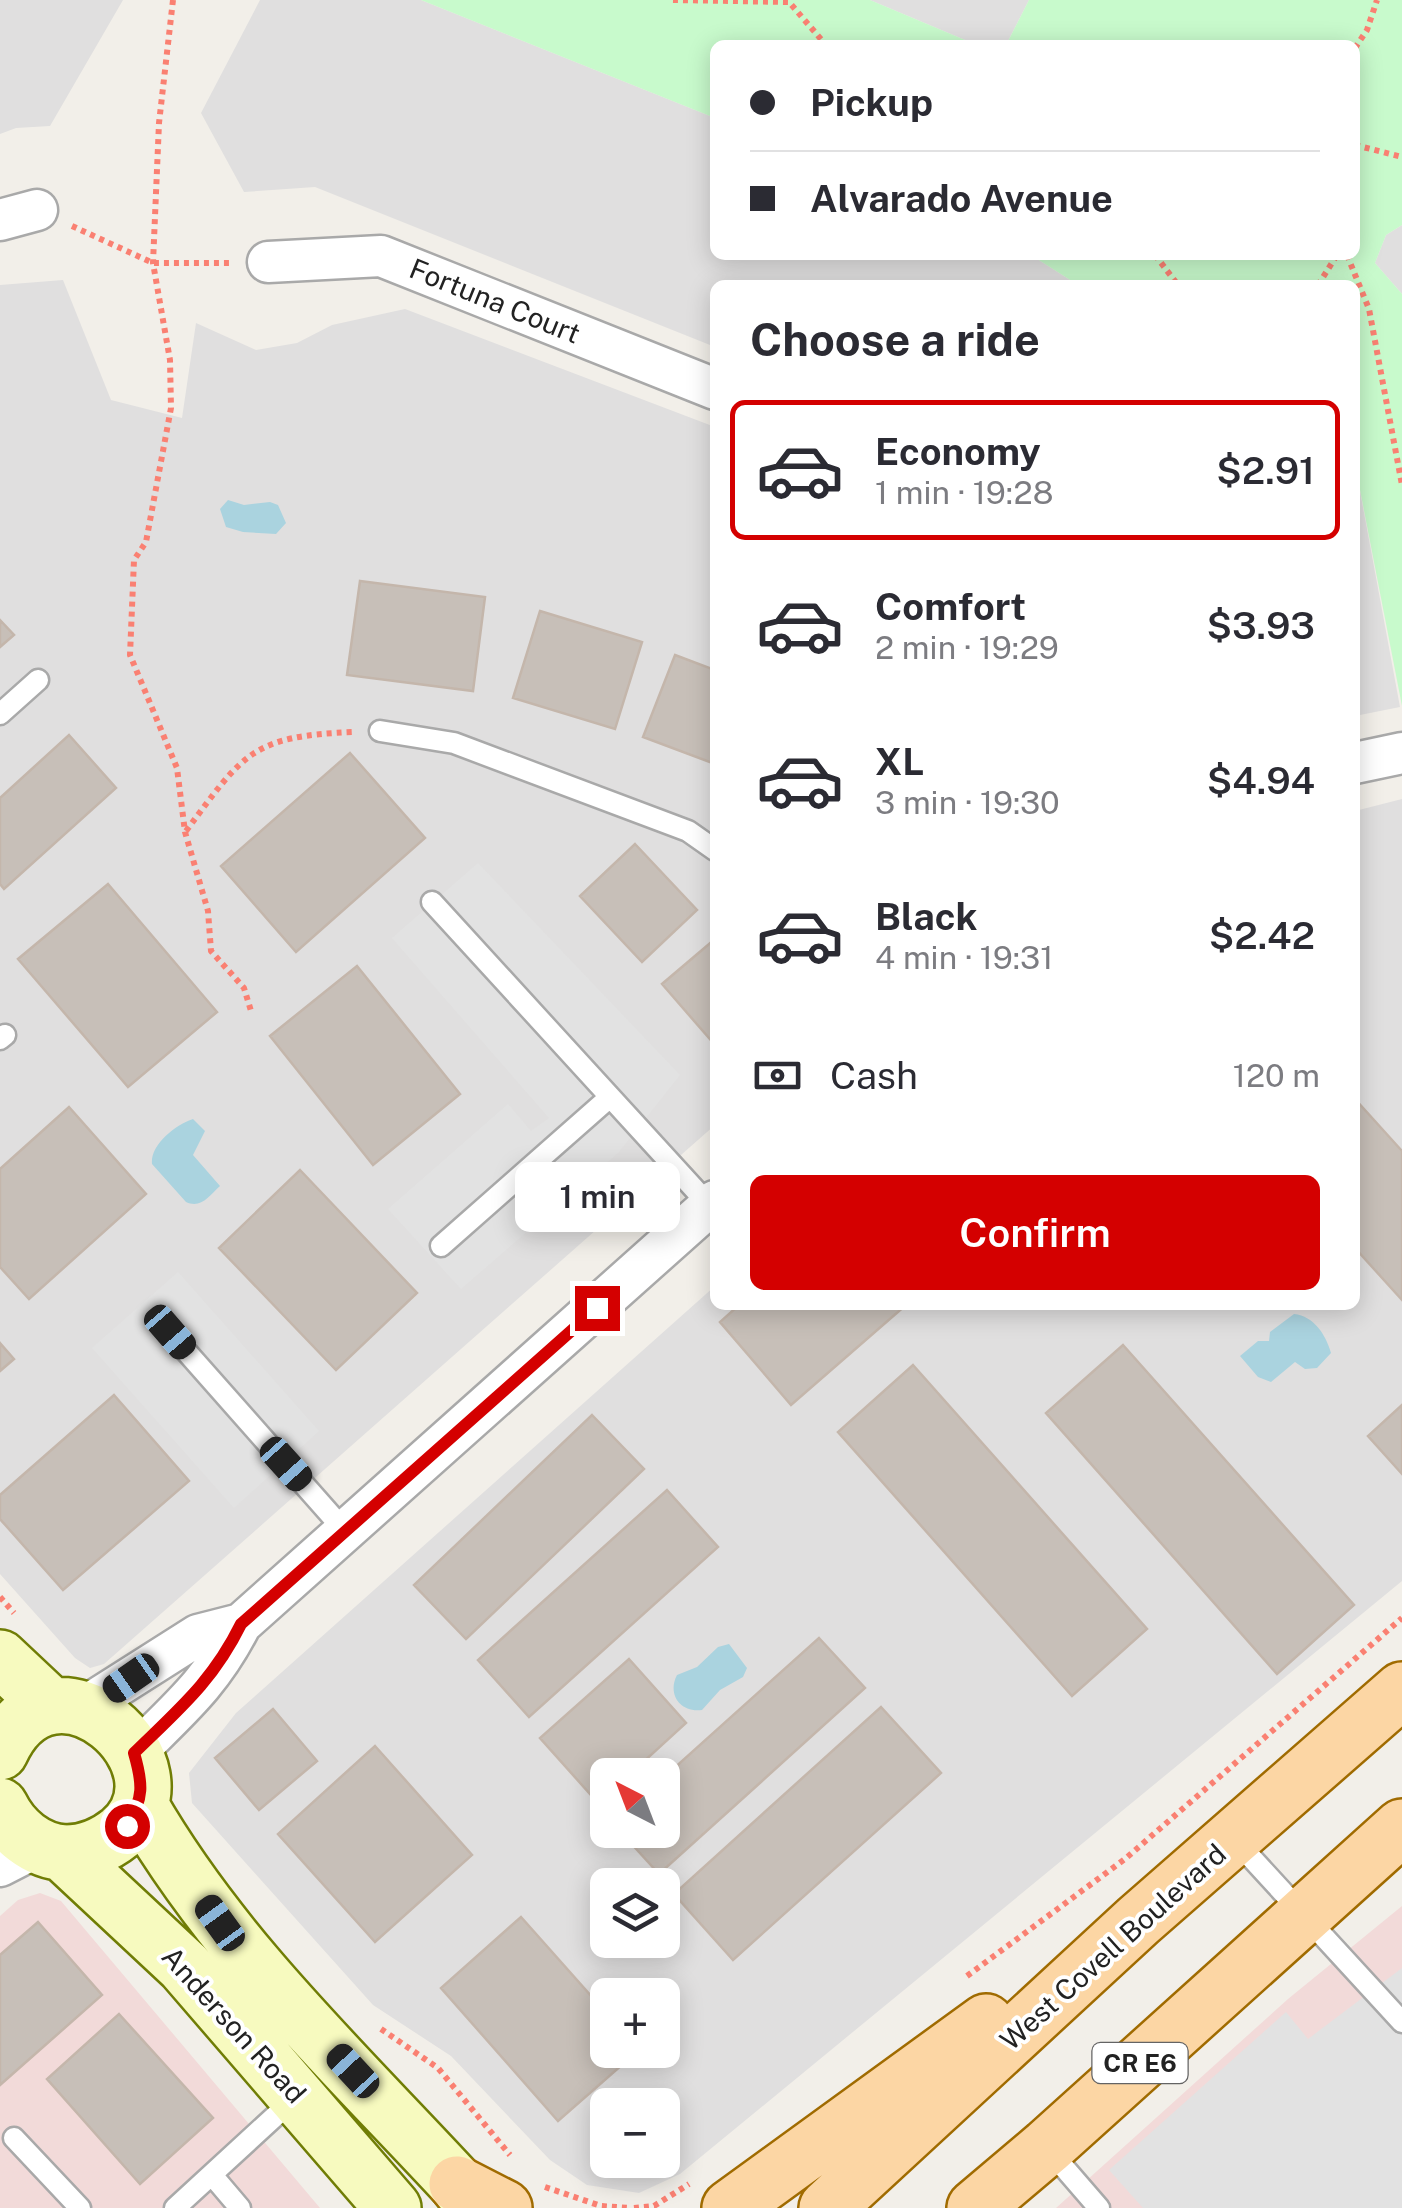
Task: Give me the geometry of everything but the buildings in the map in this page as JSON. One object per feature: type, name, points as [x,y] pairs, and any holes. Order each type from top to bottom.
[{"type":"main road","name":"West Covell Boulevard","points":[[827,2208],[1138,1920],[1402,1690]]},
{"type":"main road","name":"CR E6","points":[[974,2208],[1395,1837]]},
{"type":"main road","points":[[716,2191],[957,2042],[1138,1920]]},
{"type":"street","name":"Fortuna Court","points":[[268,262],[381,256],[710,386]]},
{"type":"street","points":[[1360,762],[1402,753]]},
{"type":"street","points":[[34,1855],[86,1851],[109,1842],[127,1826],[137,1779],[184,1707],[213,1672],[241,1624],[710,1206]]},
{"type":"street","points":[[0,1752],[14,1728],[33,1714],[67,1707],[198,1635],[241,1624]]},
{"type":"street","points":[[0,1658],[67,1707]]},
{"type":"street","name":"Anderson Road","points":[[67,1707],[105,1719],[123,1734],[137,1779],[180,1867],[249,1959],[498,2190]]},
{"type":"street","name":"Anderson Road","points":[[0,1806],[34,1855],[129,1911],[184,1966],[393,2208]]},
{"type":"lane","points":[[0,714],[38,680]]},
{"type":"lane","points":[[380,730],[454,743],[688,830],[710,846]]},
{"type":"lane","points":[[432,902],[710,1202]]},
{"type":"lane","points":[[441,1246],[610,1097]]},
{"type":"lane","points":[[170,1332],[345,1531]]},
{"type":"lane","points":[[1233,1839],[1402,2022]]},
{"type":"lane","points":[[175,2208],[297,2096]]},
{"type":"lane","points":[[14,2138],[80,2208]]},
{"type":"lane","points":[[1046,2147],[1099,2208]]},
{"type":"lane","points":[[212,2175],[240,2208]]},
{"type":"path","points":[[173,0],[159,123],[153,263],[170,360],[171,408],[146,542],[134,560],[130,654],[177,768],[186,832],[208,911],[211,951],[244,988],[251,1010]]},
{"type":"path","points":[[673,0],[789,1],[822,40]]},
{"type":"path","points":[[1360,40],[1377,0]]},
{"type":"path","points":[[1360,146],[1402,156]]},
{"type":"path","points":[[18,215],[153,263],[268,262]]},
{"type":"path","points":[[1159,260],[1174,280]]},
{"type":"path","points":[[1360,287],[1369,309],[1402,485]]},
{"type":"path","points":[[186,832],[233,768],[258,748],[305,734],[380,730]]},
{"type":"path","points":[[953,1987],[1124,1859],[1402,1618]]},
{"type":"path","points":[[370,2023],[438,2068],[498,2190],[632,2208],[716,2191]]},
{"type":"shaded area","points":[[0,0],[123,0],[50,126],[16,128],[0,134]]},
{"type":"shaded area","points":[[260,0],[421,0],[710,116],[710,260],[1039,260],[1070,280],[710,280],[710,345],[315,187],[244,192],[201,113]]},
{"type":"shaded area","points":[[870,0],[1029,0],[1009,40],[965,40]]},
{"type":"shaded area","points":[[1402,225],[1402,294],[1375,263],[1386,235]]},
{"type":"shaded area","points":[[63,280],[111,400],[182,418],[196,323],[256,350],[297,343],[332,325],[405,309],[710,425],[710,1129],[104,1664],[90,1668],[75,1658],[0,1574],[0,285]]},
{"type":"shaded area","points":[[1360,491],[1400,707],[1360,715]]},
{"type":"shaded area","points":[[1402,799],[1402,1581],[680,2174],[680,2088],[590,2088],[590,2178],[671,2178],[639,2193],[587,2185],[550,2160],[451,2056],[373,2005],[192,1803],[189,1773],[236,1713],[710,1290],[710,1310],[1360,1310],[1360,810]]},
{"type":"shaded area","points":[[478,863],[680,1075],[618,1153],[461,1289],[388,1209],[508,1104],[531,1131],[549,1118],[392,938]]},
{"type":"shaded area","points":[[178,1272],[319,1431],[234,1508],[92,1348]]},
{"type":"shaded area","points":[[40,1893],[61,1901],[320,2208],[0,2208],[0,1916],[18,1900]]},
{"type":"shaded area","points":[[1402,1906],[1402,2208],[1056,2208],[1288,1999]]},
{"type":"shaded area","points":[[1402,1968],[1402,2208],[1143,2208],[1109,2170],[1286,2012],[1308,2039]]},
{"type":"green space","points":[[421,0],[870,0],[965,40],[710,40],[710,116]]},
{"type":"green space","points":[[1029,0],[1402,0],[1402,225],[1386,235],[1375,263],[1402,294],[1402,706],[1360,490],[1360,280],[1070,280],[1039,260],[1360,260],[1360,40],[1009,40]]},
{"type":"water","points":[[228,500],[244,505],[278,505],[286,523],[276,534],[226,527],[220,509]]},
{"type":"water","points":[[193,1119],[205,1131],[193,1155],[220,1186],[196,1204],[186,1202],[152,1164],[155,1150],[165,1137]]},
{"type":"water","points":[[1294,1314],[1308,1318],[1318,1328],[1331,1353],[1317,1368],[1305,1369],[1295,1362],[1271,1382],[1258,1377],[1240,1356],[1258,1341],[1269,1341],[1270,1332]]},
{"type":"water","points":[[729,1644],[747,1668],[743,1677],[720,1690],[702,1710],[682,1705],[674,1689],[677,1675],[697,1667],[718,1647]]},
{"type":"route","points":[[127,1826],[140,1806],[141,1777],[134,1753],[204,1684],[223,1660],[241,1624],[597,1308]]}]
